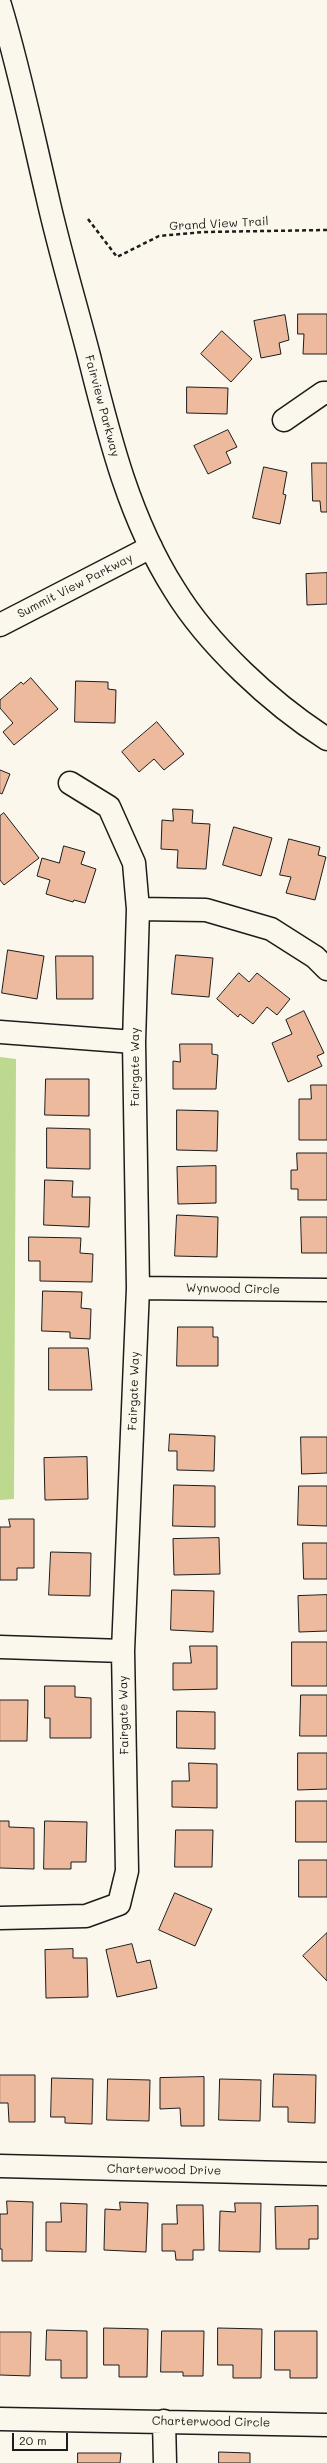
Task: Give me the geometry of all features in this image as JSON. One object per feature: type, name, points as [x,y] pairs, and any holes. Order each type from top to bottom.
[{"type":"street","name":"Fairview Parkway","points":[[0,5],[16,59],[48,197],[113,449],[131,502],[151,547],[174,590],[209,635],[254,682],[295,719],[327,739]]},
{"type":"street","points":[[284,420],[323,393],[327,393]]},
{"type":"street","name":"Summit View Parkway","points":[[0,626],[151,547]]},
{"type":"street","name":"Fairgate Way","points":[[0,1918],[86,1916],[119,1904],[127,1871],[123,1651],[138,1288],[134,1042],[138,909],[134,863],[109,808],[70,783]]},
{"type":"street","points":[[138,909],[206,910],[271,929],[315,958],[327,970]]},
{"type":"street","points":[[0,1032],[134,1042]]},
{"type":"street","name":"Wynwood Circle","points":[[138,1288],[327,1290]]},
{"type":"street","points":[[0,1647],[123,1651]]},
{"type":"street","name":"Charterwood Drive","points":[[0,2166],[327,2174]]},
{"type":"street","name":"Charterwood Circle","points":[[0,2418],[327,2425]]},
{"type":"street","points":[[164,2421],[165,2463]]},
{"type":"path","name":"Grand View Trail","points":[[88,219],[116,257],[159,236],[204,232],[327,230]]},
{"type":"green space","points":[[0,1057],[16,1059],[14,1499],[0,1500]]},
{"type":"building","points":[[298,314],[327,314],[327,354],[303,354],[304,334],[298,334]]},
{"type":"building","points":[[285,315],[289,340],[279,343],[281,354],[261,358],[254,321]]},
{"type":"building","points":[[222,331],[252,359],[231,382],[201,354]]},
{"type":"building","points":[[187,387],[228,388],[227,414],[187,413]]},
{"type":"building","points":[[228,430],[237,447],[226,452],[231,463],[208,474],[194,446]]},
{"type":"building","points":[[312,463],[327,463],[327,512],[321,512],[320,501],[313,501]]},
{"type":"building","points":[[264,467],[287,472],[283,494],[286,495],[280,524],[253,518]]},
{"type":"building","points":[[327,573],[327,604],[307,605],[306,574]]},
{"type":"building","points":[[31,678],[58,709],[14,745],[3,732],[13,723],[0,708],[0,700],[21,682],[23,684]]},
{"type":"building","points":[[76,681],[108,682],[108,689],[116,690],[115,723],[75,722]]},
{"type":"building","points":[[157,722],[184,754],[164,770],[154,759],[139,772],[122,752]]},
{"type":"building","points":[[0,770],[10,774],[2,794],[0,793]]},
{"type":"building","points":[[173,809],[193,810],[192,823],[210,824],[206,869],[177,868],[178,850],[161,849],[162,820],[173,821]]},
{"type":"building","points":[[4,813],[39,858],[4,885],[0,880],[0,816]]},
{"type":"building","points":[[234,827],[272,838],[261,876],[223,865]]},
{"type":"building","points":[[289,839],[320,847],[318,855],[326,857],[315,900],[286,893],[291,877],[280,875]]},
{"type":"building","points":[[64,846],[85,852],[81,864],[96,869],[85,903],[74,900],[73,902],[46,894],[50,880],[37,876],[42,858],[59,863]]},
{"type":"building","points":[[8,950],[44,956],[37,999],[2,993]]},
{"type":"building","points":[[176,955],[213,958],[209,997],[172,994]]},
{"type":"building","points":[[56,956],[93,956],[93,999],[57,999]]},
{"type":"building","points":[[239,973],[249,982],[257,973],[290,999],[277,1015],[267,1007],[253,1024],[240,1014],[238,1017],[217,999]]},
{"type":"building","points":[[304,1011],[324,1053],[317,1056],[322,1066],[288,1082],[272,1043],[292,1034],[286,1020]]},
{"type":"building","points":[[180,1044],[212,1044],[212,1054],[218,1055],[216,1089],[173,1089],[173,1061],[180,1062]]},
{"type":"building","points":[[46,1079],[89,1079],[89,1116],[45,1115]]},
{"type":"building","points":[[311,1085],[327,1085],[327,1140],[299,1140],[299,1099],[311,1099]]},
{"type":"building","points":[[177,1110],[218,1111],[217,1151],[177,1150]]},
{"type":"building","points":[[47,1128],[90,1129],[90,1169],[47,1168]]},
{"type":"building","points":[[297,1153],[327,1153],[327,1200],[298,1200],[298,1189],[291,1189],[291,1170],[297,1170]]},
{"type":"building","points":[[216,1166],[216,1203],[178,1204],[177,1167]]},
{"type":"building","points":[[45,1180],[73,1181],[72,1197],[90,1197],[89,1227],[44,1225]]},
{"type":"building","points":[[177,1215],[218,1217],[217,1257],[175,1256]]},
{"type":"building","points":[[301,1217],[327,1217],[327,1253],[302,1253]]},
{"type":"building","points":[[29,1237],[81,1238],[80,1253],[93,1254],[92,1282],[40,1281],[40,1261],[29,1261]]},
{"type":"building","points":[[43,1291],[82,1292],[81,1308],[91,1309],[90,1339],[70,1338],[70,1332],[42,1331]]},
{"type":"building","points":[[178,1327],[213,1327],[213,1337],[218,1337],[218,1366],[177,1366]]},
{"type":"building","points":[[49,1348],[88,1348],[92,1390],[49,1390]]},
{"type":"building","points":[[170,1434],[215,1436],[214,1471],[177,1470],[177,1451],[169,1451]]},
{"type":"building","points":[[301,1437],[327,1437],[327,1473],[302,1474]]},
{"type":"building","points":[[87,1457],[88,1499],[45,1500],[44,1458]]},
{"type":"building","points":[[174,1485],[215,1486],[215,1527],[173,1526]]},
{"type":"building","points":[[299,1486],[327,1486],[327,1526],[298,1525]]},
{"type":"building","points":[[9,1519],[34,1519],[34,1568],[17,1568],[17,1580],[0,1580],[0,1527],[10,1527]]},
{"type":"building","points":[[219,1538],[220,1574],[174,1575],[173,1539]]},
{"type":"building","points":[[303,1543],[327,1543],[327,1579],[304,1579]]},
{"type":"building","points":[[51,1552],[91,1553],[90,1596],[49,1595]]},
{"type":"building","points":[[172,1590],[214,1591],[213,1632],[171,1630]]},
{"type":"building","points":[[327,1595],[327,1631],[299,1632],[298,1596]]},
{"type":"building","points":[[292,1642],[327,1642],[327,1686],[292,1686]]},
{"type":"building","points":[[190,1646],[217,1646],[217,1689],[173,1690],[173,1663],[191,1663]]},
{"type":"building","points":[[45,1686],[75,1686],[75,1697],[91,1698],[91,1738],[50,1738],[50,1718],[45,1718]]},
{"type":"building","points":[[301,1695],[327,1695],[327,1736],[300,1736]]},
{"type":"building","points":[[0,1700],[28,1700],[27,1741],[0,1741]]},
{"type":"building","points":[[177,1711],[215,1712],[215,1749],[177,1748]]},
{"type":"building","points":[[298,1753],[327,1753],[327,1789],[298,1790]]},
{"type":"building","points":[[189,1763],[217,1764],[217,1808],[172,1807],[172,1781],[189,1781]]},
{"type":"building","points":[[296,1801],[327,1801],[327,1842],[296,1842]]},
{"type":"building","points":[[0,1821],[9,1821],[9,1827],[34,1828],[34,1869],[0,1868]]},
{"type":"building","points":[[45,1821],[87,1822],[86,1862],[71,1862],[71,1869],[44,1869]]},
{"type":"building","points":[[176,1830],[213,1830],[212,1867],[175,1867]]},
{"type":"building","points":[[299,1860],[327,1860],[327,1897],[299,1897]]},
{"type":"building","points":[[175,1893],[212,1909],[195,1946],[159,1930]]},
{"type":"building","points":[[327,1933],[327,1981],[303,1956]]},
{"type":"building","points":[[132,1944],[137,1963],[150,1960],[157,1988],[117,1997],[106,1950]]},
{"type":"building","points":[[73,1949],[73,1958],[87,1958],[88,1997],[46,1998],[45,1950]]},
{"type":"building","points":[[274,2074],[316,2075],[315,2123],[288,2122],[288,2107],[273,2107]]},
{"type":"building","points":[[0,2075],[35,2075],[35,2122],[9,2122],[8,2103],[0,2103]]},
{"type":"building","points":[[204,2077],[204,2126],[181,2126],[180,2108],[160,2109],[160,2078]]},
{"type":"building","points":[[52,2078],[93,2079],[92,2124],[65,2123],[65,2117],[51,2117]]},
{"type":"building","points":[[108,2079],[150,2080],[149,2121],[107,2120]]},
{"type":"building","points":[[220,2079],[261,2080],[260,2121],[219,2120]]},
{"type":"building","points":[[7,2201],[33,2202],[32,2261],[2,2261],[2,2249],[0,2249],[0,2214],[7,2214]]},
{"type":"building","points":[[120,2202],[148,2203],[146,2252],[104,2250],[105,2209],[120,2210]]},
{"type":"building","points":[[61,2203],[87,2204],[86,2252],[46,2251],[46,2222],[61,2222]]},
{"type":"building","points":[[235,2203],[261,2203],[260,2252],[219,2251],[220,2211],[235,2212]]},
{"type":"building","points":[[177,2205],[203,2205],[204,2250],[193,2250],[193,2260],[176,2260],[175,2251],[162,2251],[162,2224],[177,2224]]},
{"type":"building","points":[[318,2206],[318,2239],[309,2239],[309,2249],[276,2249],[275,2207]]},
{"type":"building","points":[[104,2328],[148,2329],[147,2377],[119,2377],[119,2365],[104,2365]]},
{"type":"building","points":[[218,2328],[262,2329],[261,2378],[233,2378],[233,2365],[218,2365]]},
{"type":"building","points":[[47,2330],[87,2331],[87,2378],[61,2378],[61,2360],[46,2360]]},
{"type":"building","points":[[162,2331],[204,2331],[203,2376],[183,2376],[183,2372],[161,2372]]},
{"type":"building","points":[[275,2331],[317,2331],[317,2378],[290,2378],[290,2370],[275,2370]]},
{"type":"building","points":[[0,2332],[31,2332],[30,2376],[0,2375]]},
{"type":"building","points":[[219,2452],[250,2453],[250,2463],[219,2463]]},
{"type":"building","points":[[78,2453],[121,2453],[120,2463],[78,2463]]}]
